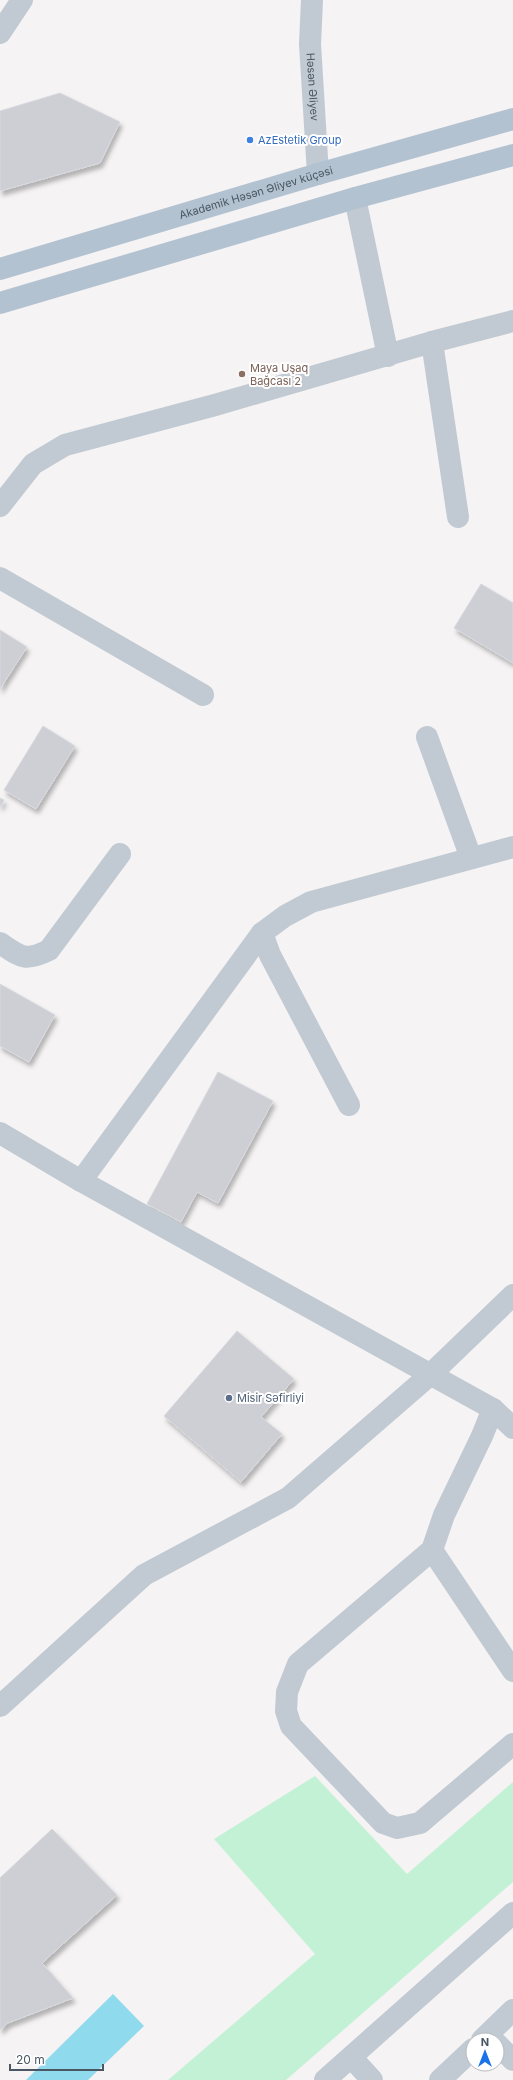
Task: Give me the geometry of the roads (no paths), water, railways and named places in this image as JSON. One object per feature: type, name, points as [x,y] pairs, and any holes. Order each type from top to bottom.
[{"type":"main road","name":"Akademik Həsən Əliyev küçəsi","points":[[0,269],[318,174],[513,119]]},
{"type":"main road","points":[[0,303],[355,198],[513,154]]},
{"type":"street","points":[[0,33],[22,0]]},
{"type":"street","name":"Həsən Əliyev","points":[[312,0],[310,44],[318,174]]},
{"type":"street","points":[[355,198],[388,356]]},
{"type":"street","points":[[0,506],[33,464],[65,445],[215,405],[432,342],[513,322]]},
{"type":"street","points":[[432,342],[458,518]]},
{"type":"street","points":[[0,578],[203,695]]},
{"type":"street","points":[[427,737],[471,858]]},
{"type":"street","points":[[81,1181],[262,933],[285,916],[311,902],[513,847]]},
{"type":"street","points":[[0,943],[20,956],[34,957],[49,950],[120,854]]},
{"type":"street","points":[[262,933],[270,955],[349,1105]]},
{"type":"street","points":[[0,1133],[81,1181],[492,1409],[513,1428]]},
{"type":"street","points":[[0,1706],[144,1575],[288,1498],[430,1374],[513,1295]]},
{"type":"street","points":[[492,1409],[482,1436],[444,1515],[432,1550],[298,1664],[287,1692],[286,1711],[291,1726],[383,1823],[397,1828],[420,1823],[513,1744]]},
{"type":"street","points":[[432,1550],[513,1671]]},
{"type":"street","points":[[325,2080],[513,1913]]},
{"type":"street","points":[[495,2032],[513,2010]]},
{"type":"street","points":[[351,2057],[372,2080]]},
{"type":"street","points":[[440,2080],[465,2059]]},
{"type":"water","points":[[113,1994],[144,2026],[88,2080],[26,2080]]},
{"type":"place","name":"AzEstetik Group","points":[[250,140]]},
{"type":"place","name":"Maya Uşaq Bağcası 2","points":[[242,374]]},
{"type":"place","name":"Misir Səfirliyi","points":[[229,1398]]}]
